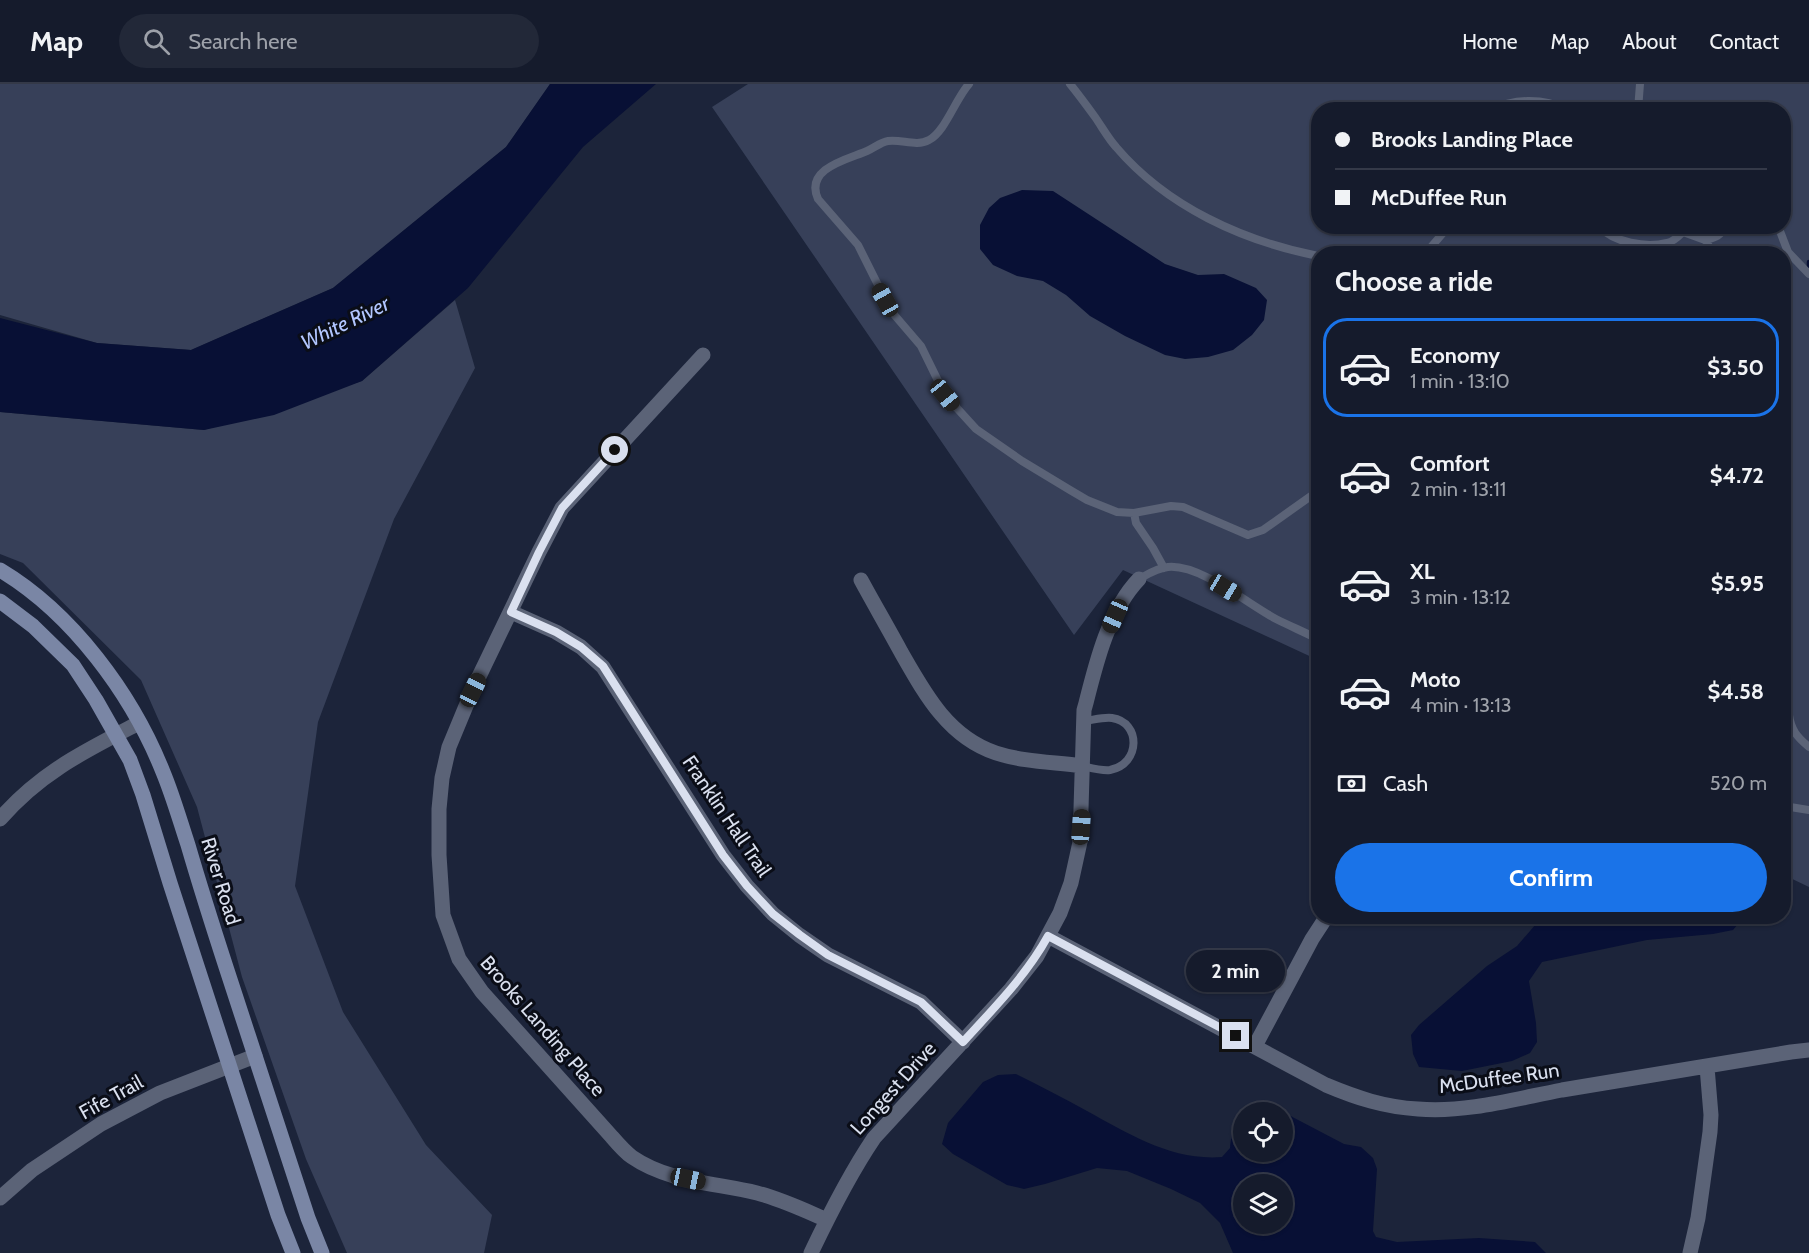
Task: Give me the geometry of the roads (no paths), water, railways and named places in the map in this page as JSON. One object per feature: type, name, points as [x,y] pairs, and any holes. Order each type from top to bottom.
[{"type":"main road","name":"River Road","points":[[0,570],[14,578],[47,605],[77,634],[106,669],[156,756],[171,791],[255,1056],[308,1218],[322,1253]]},
{"type":"main road","points":[[0,601],[33,626],[73,665],[130,760],[278,1215],[293,1253]]},
{"type":"street","name":"Brooks Landing Place","points":[[704,355],[562,508],[473,690],[453,737],[442,778],[439,809],[443,915],[459,959],[482,992],[630,1156],[665,1174],[778,1199],[827,1220]]},
{"type":"street","name":"Longest Drive","points":[[811,1253],[855,1166],[874,1138],[1011,989],[1037,956],[1060,913],[1071,883],[1080,842],[1084,710],[1108,631],[1128,590],[1139,579]]},
{"type":"street","points":[[861,580],[933,707],[951,726],[972,743],[995,753],[1023,760],[1082,766]]},
{"type":"street","name":"Franklin Hall Trail","points":[[511,612],[556,632],[581,647],[603,666],[723,855],[773,914],[828,955],[921,1002],[963,1042]]},
{"type":"street","points":[[0,819],[30,788],[56,768],[139,723]]},
{"type":"street","points":[[1255,1046],[1322,924]]},
{"type":"street","name":"McDuffee Run","points":[[1048,936],[1326,1085],[1362,1100],[1393,1107],[1447,1110],[1484,1105],[1809,1050]]},
{"type":"street","name":"Fife Trail","points":[[0,1198],[32,1170],[101,1124],[160,1094],[255,1056]]},
{"type":"street","points":[[1690,1253],[1698,1218],[1710,1132],[1707,1067]]},
{"type":"lane","points":[[969,84],[939,131],[928,140],[913,143],[884,142],[868,151],[832,164],[821,176],[815,193],[858,244],[891,311],[921,346],[945,395],[964,417],[994,442],[1087,500],[1117,512],[1134,513],[1171,506],[1182,507],[1248,535],[1263,530],[1311,496]]},
{"type":"lane","points":[[1070,84],[1114,145],[1154,184],[1194,211],[1230,229],[1311,255]]},
{"type":"lane","points":[[1639,102],[1641,84]]},
{"type":"lane","points":[[1518,102],[1533,100],[1552,102]]},
{"type":"lane","points":[[1432,246],[1442,234]]},
{"type":"lane","points":[[1607,234],[1637,243],[1670,243],[1678,234]]},
{"type":"lane","points":[[1692,234],[1705,240],[1709,246]]},
{"type":"lane","points":[[1705,240],[1722,234]]},
{"type":"lane","points":[[1791,255],[1809,274]]},
{"type":"lane","points":[[1134,513],[1136,523],[1164,568]]},
{"type":"lane","name":"Longest Drive","points":[[1139,579],[1154,570],[1164,568],[1179,567],[1192,570],[1277,619],[1311,636]]},
{"type":"lane","points":[[1082,766],[1108,770],[1127,761],[1134,749],[1131,731],[1122,721],[1111,718],[1084,722]]},
{"type":"lane","points":[[1791,726],[1799,739],[1809,747]]},
{"type":"lane","points":[[1791,807],[1809,810]]},
{"type":"water","name":"White River","points":[[550,84],[656,84],[583,147],[468,288],[362,381],[274,415],[204,430],[0,412],[0,318],[97,343],[191,350],[333,288],[506,147]]},
{"type":"water","points":[[1022,190],[1053,191],[1165,264],[1198,275],[1224,274],[1256,288],[1267,300],[1264,320],[1252,335],[1233,350],[1208,357],[1185,359],[1165,355],[1125,336],[1090,316],[1066,295],[1043,281],[1017,276],[993,265],[980,249],[980,225],[989,208],[1000,198]]},
{"type":"water","points":[[1536,924],[1738,924],[1733,930],[1713,934],[1647,940],[1542,962],[1529,981],[1537,1042],[1530,1053],[1512,1061],[1462,1071],[1419,1067],[1413,1054],[1411,1035],[1419,1025],[1487,966],[1517,946]]},
{"type":"water","points":[[1016,1074],[1135,1137],[1186,1155],[1222,1157],[1230,1148],[1233,1129],[1233,1162],[1293,1162],[1293,1117],[1344,1144],[1361,1147],[1373,1158],[1377,1169],[1373,1231],[1376,1237],[1397,1242],[1479,1238],[1535,1242],[1546,1253],[1233,1253],[1220,1223],[1200,1203],[1127,1171],[1097,1168],[1024,1189],[1007,1185],[953,1154],[942,1144],[948,1123],[983,1082],[998,1075]]},
{"type":"waterway","points":[[1809,262],[1809,272]]}]
